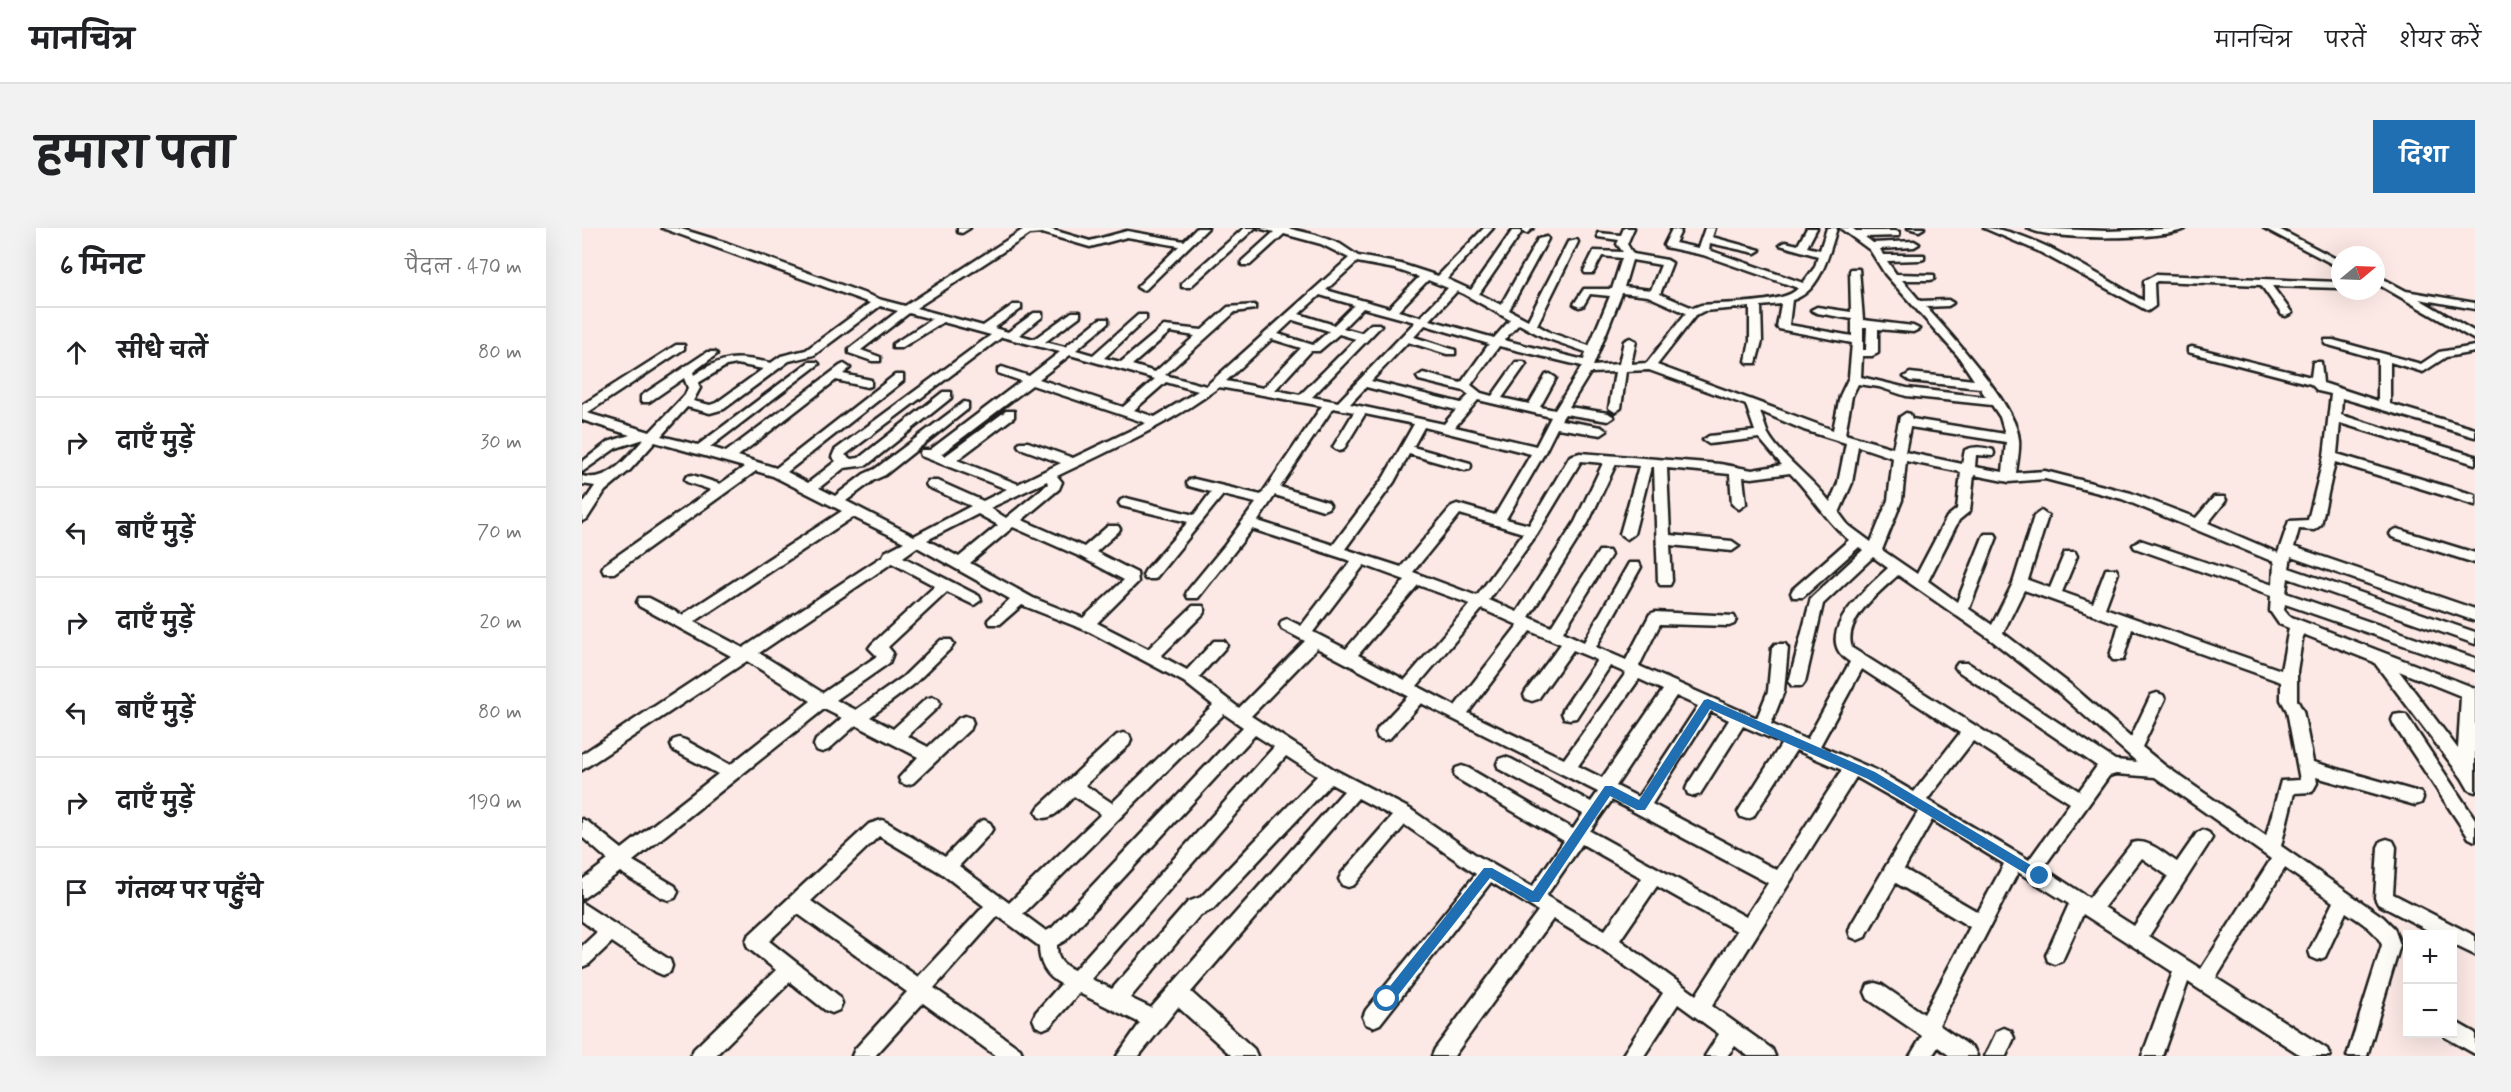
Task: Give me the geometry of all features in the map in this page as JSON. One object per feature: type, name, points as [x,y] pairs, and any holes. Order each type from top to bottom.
[{"type":"street","points":[[667,228],[723,245],[878,302],[1160,377],[1212,387],[1266,392],[1421,422],[1534,450],[1538,454]]},
{"type":"street","points":[[1143,287],[1203,228]]},
{"type":"street","points":[[1186,285],[1250,228]]},
{"type":"street","points":[[1263,228],[1283,230],[1345,249],[1355,258],[1397,266],[1440,280],[1539,331],[1592,351]]},
{"type":"street","points":[[1801,249],[1812,228]]},
{"type":"street","points":[[1650,366],[1693,312],[1712,305],[1787,300],[1799,295],[1820,267],[1832,228]]},
{"type":"street","points":[[1913,228],[1918,228]]},
{"type":"street","points":[[2033,228],[2105,231],[2181,228]]},
{"type":"street","points":[[2269,228],[2331,261]]},
{"type":"street","points":[[2284,228],[2331,253]]},
{"type":"street","points":[[1440,280],[1489,229]]},
{"type":"street","points":[[1994,229],[2042,249],[2144,307],[2150,306],[2149,281],[2152,279],[2331,285]]},
{"type":"street","points":[[876,359],[853,351],[906,310],[989,256],[1034,230],[1093,244],[1127,234],[1185,244]]},
{"type":"street","points":[[1246,263],[1283,230]]},
{"type":"street","points":[[1473,295],[1524,230]]},
{"type":"street","points":[[1676,231],[1669,245],[1706,252],[1805,287]]},
{"type":"street","points":[[1850,231],[1895,234]]},
{"type":"street","points":[[1850,231],[1871,246],[1894,277],[1958,349],[2006,417],[2013,440],[2008,478]]},
{"type":"street","points":[[1498,521],[1587,367],[1610,311],[1628,256],[1622,245],[1627,233],[1602,235]]},
{"type":"street","points":[[1706,252],[1703,249],[1708,233]]},
{"type":"street","points":[[1708,233],[1739,238]]},
{"type":"street","points":[[1708,233],[1755,250]]},
{"type":"street","points":[[1539,331],[1572,235]]},
{"type":"street","points":[[1503,311],[1543,239]]},
{"type":"street","points":[[1871,246],[1914,244]]},
{"type":"street","points":[[1785,245],[1824,254]]},
{"type":"street","points":[[1589,272],[1598,253],[1667,263],[1655,294]]},
{"type":"street","points":[[1881,258],[1920,257]]},
{"type":"street","points":[[582,763],[915,540],[1157,422],[1212,387],[1320,292],[1355,258]]},
{"type":"street","points":[[1838,436],[1846,396],[1854,380],[1857,340],[1855,272]]},
{"type":"street","points":[[1392,311],[1426,276]]},
{"type":"street","points":[[1894,277],[1930,277]]},
{"type":"street","points":[[2265,283],[2286,313]]},
{"type":"street","points":[[1193,594],[1250,523],[1295,451],[1335,405],[1363,383],[1455,287]]},
{"type":"street","points":[[2386,288],[2475,306]]},
{"type":"street","points":[[2386,288],[2475,337]]},
{"type":"street","points":[[1580,304],[1584,294],[1588,291],[1617,291],[1655,294],[1669,303],[1693,312]]},
{"type":"street","points":[[1320,292],[1587,367],[1650,366],[1751,403],[1808,427],[1899,455],[2008,478],[2045,474],[2126,496],[2199,524],[2427,622],[2475,638]]},
{"type":"street","points":[[1787,300],[1783,327],[1857,340]]},
{"type":"street","points":[[684,403],[716,408],[787,356],[810,354],[878,302]]},
{"type":"street","points":[[1271,335],[1317,348],[1362,303]]},
{"type":"street","points":[[1752,361],[1756,341],[1755,303]]},
{"type":"street","points":[[1918,304],[1948,303]]},
{"type":"street","points":[[984,330],[1017,307]]},
{"type":"street","points":[[1125,411],[1232,309],[1251,307]]},
{"type":"street","points":[[1817,310],[1873,325],[1913,329]]},
{"type":"street","points":[[1036,343],[1076,314]]},
{"type":"street","points":[[947,395],[862,462],[857,464],[847,462],[838,457],[840,453],[1004,335],[1038,315]]},
{"type":"street","points":[[1293,316],[1364,338]]},
{"type":"street","points":[[1095,359],[1142,317]]},
{"type":"street","points":[[1465,388],[1496,342],[1517,318]]},
{"type":"street","points":[[897,346],[941,319]]},
{"type":"street","points":[[932,455],[1032,381],[1104,321]]},
{"type":"street","points":[[1856,353],[1872,353],[1873,325]]},
{"type":"street","points":[[1303,399],[1375,326]]},
{"type":"street","points":[[1123,367],[1168,328],[1204,334]]},
{"type":"street","points":[[1406,338],[1450,352]]},
{"type":"street","points":[[1558,416],[1612,413],[1630,341]]},
{"type":"street","points":[[2329,342],[2423,368],[2443,354],[2475,349]]},
{"type":"street","points":[[582,411],[680,347]]},
{"type":"street","points":[[1266,392],[1309,347]]},
{"type":"street","points":[[2192,350],[2317,382]]},
{"type":"street","points":[[689,376],[711,354]]},
{"type":"street","points":[[2384,358],[2384,406]]},
{"type":"street","points":[[645,399],[671,381],[732,359],[772,367]]},
{"type":"street","points":[[702,449],[813,364]]},
{"type":"street","points":[[1495,400],[1520,364]]},
{"type":"street","points":[[2317,364],[2319,387],[2475,433]]},
{"type":"street","points":[[728,457],[844,368]]},
{"type":"street","points":[[1002,371],[1157,422]]},
{"type":"street","points":[[642,372],[671,381]]},
{"type":"street","points":[[582,516],[600,488],[625,467],[648,435],[693,393],[689,376]]},
{"type":"street","points":[[834,376],[867,383]]},
{"type":"street","points":[[1423,377],[1465,388],[1477,396],[1558,416],[1601,431]]},
{"type":"street","points":[[1910,377],[1984,385]]},
{"type":"street","points":[[778,473],[899,378]]},
{"type":"street","points":[[1533,409],[1550,378]]},
{"type":"street","points":[[1854,380],[1881,384],[1906,392],[1995,402]]},
{"type":"street","points":[[1363,383],[1464,408]]},
{"type":"street","points":[[2337,393],[2330,456],[2314,525],[2294,524],[2283,561],[2277,610],[2279,615],[2297,626],[2472,694],[2470,779]]},
{"type":"street","points":[[1447,429],[1472,398],[1477,396]]},
{"type":"street","points":[[1751,403],[1762,434],[1772,448],[1812,488],[1843,528],[1995,635],[2065,689],[2158,770],[2377,923],[2387,934],[2391,945],[2357,1056]]},
{"type":"street","points":[[836,502],[964,406]]},
{"type":"street","points":[[946,461],[1016,416],[996,408]]},
{"type":"street","points":[[1339,447],[1361,410]]},
{"type":"street","points":[[582,416],[692,449],[702,449],[778,473],[915,540],[1021,598],[1086,624],[1188,678],[1223,705],[1329,775],[1404,814],[1488,872],[1608,942],[1765,1056]]},
{"type":"street","points":[[2334,417],[2475,460]]},
{"type":"street","points":[[1797,682],[1816,602],[1873,551],[1895,500],[1899,455],[1906,419],[2013,440]]},
{"type":"street","points":[[736,422],[765,429]]},
{"type":"street","points":[[1336,551],[1385,485],[1421,422]]},
{"type":"street","points":[[1709,440],[1762,434]]},
{"type":"street","points":[[582,468],[612,445],[648,435]]},
{"type":"street","points":[[1832,513],[1845,483],[1853,441]]},
{"type":"street","points":[[1024,445],[1073,463]]},
{"type":"street","points":[[912,447],[1018,489]]},
{"type":"street","points":[[1406,449],[1465,466]]},
{"type":"street","points":[[1920,583],[1954,517],[1963,511],[1971,451],[1988,453]]},
{"type":"street","points":[[2330,456],[2475,500]]},
{"type":"street","points":[[1384,733],[1532,531],[1575,459],[1653,463],[1752,474],[1792,468]]},
{"type":"street","points":[[1457,715],[1524,621],[1581,523],[1611,460]]},
{"type":"street","points":[[809,489],[847,462]]},
{"type":"street","points":[[1627,534],[1653,463]]},
{"type":"street","points":[[1653,463],[1663,539],[1665,581]]},
{"type":"street","points":[[609,569],[754,465]]},
{"type":"street","points":[[1736,471],[1740,504]]},
{"type":"street","points":[[960,564],[1054,486],[1055,482],[1049,475]]},
{"type":"street","points":[[582,480],[590,482],[609,479]]},
{"type":"street","points":[[692,479],[721,489]]},
{"type":"street","points":[[1194,483],[1264,501]]},
{"type":"street","points":[[933,484],[1009,523],[1086,553],[1130,574],[1132,579],[1086,624]]},
{"type":"street","points":[[1150,575],[1220,489]]},
{"type":"street","points":[[1272,489],[1323,505]]},
{"type":"street","points":[[2199,524],[2219,500]]},
{"type":"street","points":[[1126,503],[1197,520]]},
{"type":"street","points":[[1348,657],[1455,510],[1462,509],[1532,531]]},
{"type":"street","points":[[683,622],[852,511]]},
{"type":"street","points":[[1995,635],[2020,583],[2042,516]]},
{"type":"street","points":[[1250,523],[1361,559],[1480,602],[1588,648],[1853,768],[1923,805],[2015,861],[2320,1056]]},
{"type":"street","points":[[1086,553],[1113,529]]},
{"type":"street","points":[[2397,534],[2475,558]]},
{"type":"street","points":[[1960,611],[1990,537]]},
{"type":"street","points":[[1663,539],[1732,546]]},
{"type":"street","points":[[1798,593],[1858,540]]},
{"type":"street","points":[[2140,545],[2475,664]]},
{"type":"street","points":[[1554,634],[1604,555]]},
{"type":"street","points":[[890,556],[974,600]]},
{"type":"street","points":[[2054,595],[2070,556]]},
{"type":"street","points":[[832,1003],[755,942],[879,828],[946,867],[1042,939],[1048,940],[1059,934],[1247,721],[1309,637],[1361,559]]},
{"type":"street","points":[[2283,561],[2427,598],[2475,615]]},
{"type":"street","points":[[1588,648],[1634,567]]},
{"type":"street","points":[[1897,567],[1847,621],[1843,647],[1859,660],[2081,801]]},
{"type":"street","points":[[2097,611],[2111,573]]},
{"type":"street","points":[[2020,583],[2289,679]]},
{"type":"street","points":[[582,891],[823,701],[884,659],[885,653],[878,648],[879,645],[945,585]]},
{"type":"street","points":[[995,620],[1021,598]]},
{"type":"street","points":[[2427,598],[2427,622]]},
{"type":"street","points":[[644,602],[744,654],[823,701],[930,756]]},
{"type":"street","points":[[1149,657],[1198,610]]},
{"type":"street","points":[[1567,768],[1633,669],[1655,618],[1730,620]]},
{"type":"street","points":[[2118,656],[2127,621]]},
{"type":"street","points":[[1287,625],[1457,715],[1567,768],[1781,881]]},
{"type":"street","points":[[2203,982],[2277,854],[2287,786],[2308,786],[2295,711],[2289,700],[2289,679],[2297,626]]},
{"type":"street","points":[[1532,695],[1571,641]]},
{"type":"street","points":[[822,745],[908,681],[946,644]]},
{"type":"street","points":[[1188,678],[1219,645]]},
{"type":"street","points":[[1761,728],[1776,691],[1780,648]]},
{"type":"street","points":[[1570,713],[1607,658]]},
{"type":"street","points":[[2380,658],[2470,779]]},
{"type":"street","points":[[1810,749],[1859,660]]},
{"type":"street","points":[[1963,667],[2112,767],[2158,770]]},
{"type":"street","points":[[1442,1056],[1543,903],[1577,836],[1673,688]]},
{"type":"street","points":[[2133,749],[2157,699]]},
{"type":"street","points":[[894,738],[932,703]]},
{"type":"street","points":[[1641,807],[1708,703]]},
{"type":"street","points":[[862,1056],[920,990],[1002,910],[1113,813],[1223,705]]},
{"type":"street","points":[[1694,789],[1739,718]]},
{"type":"street","points":[[2400,720],[2475,833]]},
{"type":"street","points":[[906,778],[965,723]]},
{"type":"street","points":[[1858,931],[1892,871],[1923,805],[1971,731]]},
{"type":"street","points":[[1045,812],[1123,740]]},
{"type":"street","points":[[1747,812],[1792,742]]},
{"type":"street","points":[[679,746],[731,773]]},
{"type":"street","points":[[1043,1019],[1285,746]]},
{"type":"street","points":[[1505,764],[1593,812]]},
{"type":"street","points":[[2031,871],[2100,775],[2112,767]]},
{"type":"street","points":[[1700,1007],[1747,927],[1781,881],[1853,768]]},
{"type":"street","points":[[2306,768],[2415,798]]},
{"type":"street","points":[[1462,773],[1747,927]]},
{"type":"street","points":[[1115,1001],[1194,908],[1202,907],[1207,903],[1329,775]]},
{"type":"street","points":[[1073,786],[1113,813]]},
{"type":"street","points":[[1127,1056],[1177,993],[1357,788]]},
{"type":"street","points":[[1348,879],[1404,814]]},
{"type":"street","points":[[582,827],[621,861],[669,892]]},
{"type":"street","points":[[946,867],[984,828]]},
{"type":"street","points":[[2136,939],[2203,838]]},
{"type":"street","points":[[2387,847],[2384,898],[2475,946]]},
{"type":"street","points":[[2055,955],[2085,906],[2138,849],[2144,850],[2179,873]]},
{"type":"street","points":[[1920,1056],[1982,924],[2015,861]]},
{"type":"street","points":[[1892,871],[1982,924]]},
{"type":"street","points":[[1373,1017],[1488,872]]},
{"type":"street","points":[[1608,942],[1654,876]]},
{"type":"street","points":[[2318,951],[2343,900]]},
{"type":"street","points":[[798,903],[1013,1056]]},
{"type":"street","points":[[582,911],[663,966]]},
{"type":"street","points":[[582,958],[611,931]]},
{"type":"street","points":[[1048,940],[1050,964],[1055,971],[1154,1020]]},
{"type":"street","points":[[701,1056],[790,969]]},
{"type":"street","points":[[2152,1056],[2183,969]]},
{"type":"street","points":[[1632,1056],[1676,990]]},
{"type":"street","points":[[1875,992],[1967,1056]]},
{"type":"street","points":[[1177,993],[1247,1056]]},
{"type":"street","points":[[1715,1056],[1733,1032]]},
{"type":"street","points":[[2457,1033],[2475,1044]]},
{"type":"street","points":[[1995,1056],[2004,1038]]},
{"type":"route","points":[[1387,999],[1488,872],[1534,898],[1609,790],[1641,807],[1708,703],[1872,776],[2040,876]]}]
